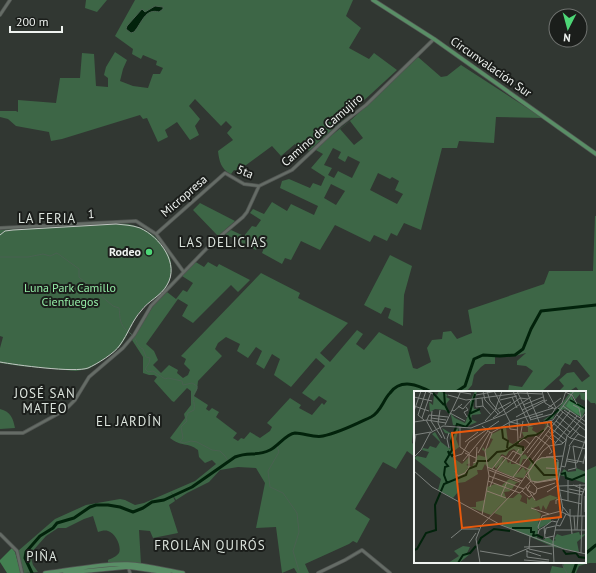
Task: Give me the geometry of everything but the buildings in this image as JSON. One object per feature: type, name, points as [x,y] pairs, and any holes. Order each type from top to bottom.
[{"type":"main road","name":"Circunvalación Sur","points":[[372,0],[434,39],[596,154]]},
{"type":"main road","points":[[128,566],[169,573]]},
{"type":"main road","points":[[45,573],[128,566],[146,566],[183,573]]},
{"type":"main road","points":[[65,573],[98,568]]},
{"type":"street","points":[[0,15],[10,0]]},
{"type":"street","name":"Camino de Camujiro","points":[[259,186],[292,170],[366,104],[434,39]]},
{"type":"street","name":"5ta","points":[[225,173],[244,184],[259,186]]},
{"type":"street","name":"Micropresa","points":[[156,234],[225,173]]},
{"type":"street","points":[[0,433],[23,433],[65,410],[75,400],[89,377],[112,359],[132,338],[151,306],[175,282],[183,271],[247,212],[259,186]]},
{"type":"street","name":"1","points":[[0,228],[136,221],[156,234]]},
{"type":"street","points":[[156,234],[183,271]]},
{"type":"street","points":[[0,534],[17,551],[22,573]]},
{"type":"street","points":[[318,573],[362,550],[390,573]]},
{"type":"street","points":[[128,566],[130,573]]},
{"type":"green space","points":[[86,0],[107,0],[97,12],[85,8]]},
{"type":"green space","points":[[135,0],[353,0],[346,16],[361,28],[349,48],[369,59],[374,53],[397,70],[309,151],[304,145],[299,148],[295,144],[281,156],[272,146],[238,171],[234,170],[231,174],[223,167],[218,151],[233,140],[227,133],[232,127],[226,121],[221,126],[195,99],[189,106],[200,119],[195,126],[199,135],[190,140],[177,122],[165,130],[168,137],[158,142],[147,118],[143,119],[140,115],[51,141],[49,132],[16,126],[8,119],[0,117],[0,111],[18,112],[18,100],[56,103],[60,78],[80,78],[82,53],[94,54],[96,86],[108,87],[108,78],[104,75],[106,67],[115,52],[127,60],[120,81],[133,86],[148,88],[153,74],[160,74],[163,68],[156,65],[157,61],[143,55],[141,59],[132,54],[133,49],[115,36]]},
{"type":"green space","points":[[418,57],[441,77],[447,76],[461,65],[543,118],[496,117],[494,143],[459,141],[457,148],[442,148],[421,230],[404,223],[397,236],[391,233],[387,241],[374,235],[370,242],[335,225],[320,250],[301,241],[291,260],[285,258],[282,264],[262,253],[264,248],[259,245],[256,250],[225,234],[231,230],[244,236],[252,226],[256,227],[261,220],[250,213],[253,209],[264,214],[272,202],[287,211],[291,204],[314,215],[318,206],[280,188],[282,181],[289,179],[310,188],[313,183],[321,186],[325,177],[311,168],[323,154],[314,149],[351,120]],"holes":[[[350,121],[363,138],[354,145],[340,129]],[[333,148],[341,152],[338,158],[345,162],[348,156],[360,162],[352,178],[338,171],[334,178],[328,175],[332,168],[324,165]],[[378,173],[390,179],[392,177],[399,181],[395,190],[403,194],[397,204],[370,190]],[[331,184],[345,191],[336,205],[324,198]]]},
{"type":"green space","points":[[200,203],[235,221],[218,236],[193,210]]},
{"type":"green space","points":[[596,216],[596,405],[595,403],[591,403],[586,398],[586,391],[579,391],[576,387],[570,391],[559,391],[564,386],[559,380],[567,373],[574,372],[582,382],[590,376],[577,360],[573,360],[570,365],[565,363],[561,369],[560,375],[542,391],[508,391],[509,385],[522,387],[533,371],[526,366],[517,365],[517,361],[526,353],[515,356],[495,355],[495,364],[485,364],[481,367],[474,375],[472,385],[467,391],[414,391],[412,443],[414,444],[414,456],[407,451],[396,469],[383,462],[355,509],[370,519],[357,543],[353,541],[305,564],[309,573],[297,573],[294,568],[282,573],[276,527],[256,528],[265,483],[256,468],[238,467],[220,470],[209,482],[176,500],[171,492],[175,501],[169,505],[178,533],[153,538],[150,531],[139,530],[141,564],[124,562],[108,563],[108,560],[119,553],[119,543],[111,532],[98,532],[93,516],[66,528],[58,528],[46,536],[30,554],[33,565],[38,572],[24,573],[18,551],[55,519],[86,505],[120,499],[135,505],[144,503],[195,481],[216,464],[212,460],[205,463],[199,457],[198,450],[191,446],[178,443],[170,438],[185,418],[184,414],[191,405],[191,391],[187,388],[174,402],[172,401],[154,381],[157,377],[143,373],[143,357],[132,340],[155,303],[167,292],[176,299],[183,290],[187,292],[193,283],[182,276],[194,261],[204,267],[208,262],[217,267],[219,264],[250,280],[238,292],[231,285],[193,323],[182,316],[188,305],[178,299],[146,344],[154,351],[158,360],[153,365],[161,373],[169,365],[178,370],[177,373],[183,378],[188,375],[190,370],[184,364],[186,359],[181,356],[261,273],[300,293],[298,298],[348,323],[320,353],[330,362],[357,330],[363,334],[356,344],[364,350],[379,332],[407,347],[413,368],[417,369],[431,362],[427,348],[432,340],[442,339],[443,332],[451,331],[457,339],[472,333],[468,310],[544,284],[549,271],[593,271]],"holes":[[[226,337],[240,344],[237,351],[248,358],[256,347],[262,351],[256,364],[264,369],[272,354],[280,359],[274,375],[291,387],[316,358],[325,366],[302,393],[314,401],[319,396],[327,401],[324,405],[322,403],[312,415],[299,408],[301,405],[290,398],[267,423],[272,427],[270,431],[260,438],[250,432],[244,439],[241,438],[238,441],[233,438],[237,433],[216,417],[219,412],[212,408],[209,411],[206,409],[208,405],[194,396],[197,390],[198,381],[222,356],[215,349],[218,343]]]},
{"type":"green space","name":"Luna Park Camillo Cienfuegos","points":[[121,223],[143,229],[161,242],[171,261],[171,272],[166,288],[139,313],[120,346],[91,368],[76,371],[0,363],[0,348],[3,337],[0,336],[0,230]]},
{"type":"green space","points":[[390,255],[412,266],[404,295],[403,326],[388,318],[391,309],[385,307],[381,314],[364,305]]},
{"type":"green space","points":[[0,409],[7,412],[11,416],[15,428],[0,429]]},
{"type":"green space","points":[[596,466],[596,563],[589,563],[579,566],[576,573],[550,573],[552,566],[563,568],[564,563],[586,563],[586,471]]},
{"type":"green space","points":[[12,548],[15,552],[21,573],[7,573],[0,562],[0,560]]},
{"type":"shaded area","points":[[155,6],[163,7],[163,9],[159,12],[154,11],[147,14],[134,32],[131,33],[126,29],[142,9],[145,12]]},
{"type":"waterway","points":[[0,257],[28,257],[43,254],[50,256],[57,253],[79,269],[79,277],[113,306],[119,308],[123,326],[143,349],[146,357],[150,358],[145,369],[148,372],[153,371],[165,379],[168,378],[182,381],[183,385],[192,383],[197,386],[197,389],[193,395],[194,410],[188,413],[186,418],[187,421],[181,427],[183,438],[180,442],[197,442],[212,450],[220,451],[228,461]]},
{"type":"waterway","points":[[458,391],[465,386],[474,359],[483,355],[515,355],[523,349],[531,329],[541,311],[596,305]]},
{"type":"waterway","points":[[32,573],[25,558],[26,552],[40,536],[53,528],[57,523],[74,518],[90,507],[96,505],[108,505],[120,507],[133,512],[152,502],[164,500],[192,487],[235,457],[270,450],[292,434],[298,433],[316,436],[329,435],[371,417],[380,409],[394,388],[404,384],[410,384],[429,391]]},
{"type":"waterway","points":[[277,446],[279,452],[268,471],[270,487],[283,493],[297,513],[299,532],[293,551],[299,571]]},
{"type":"waterway","points":[[586,553],[596,545]]},
{"type":"waterway","points":[[563,563],[567,573]]},
{"type":"waterway","points":[[573,573],[577,563]]},
{"type":"railway","points":[[0,235],[5,231],[13,230],[116,224],[134,226],[147,232],[161,244],[166,252],[171,268],[167,285],[144,307],[118,348],[96,364],[88,368],[71,370],[0,362]]},
{"type":"place","name":"Rodeo","points":[[149,252]]},
{"type":"district","name":"LA FERIA","points":[[47,218]]},
{"type":"district","name":"LAS DELICIAS","points":[[223,242]]},
{"type":"district","name":"JOSÉ SAN MATEO","points":[[45,400]]},
{"type":"district","name":"EL JARDÍN","points":[[129,421]]},
{"type":"district","name":"FROILÁN QUIRÓS","points":[[210,545]]},
{"type":"district","name":"PIÑA","points":[[42,556]]}]
